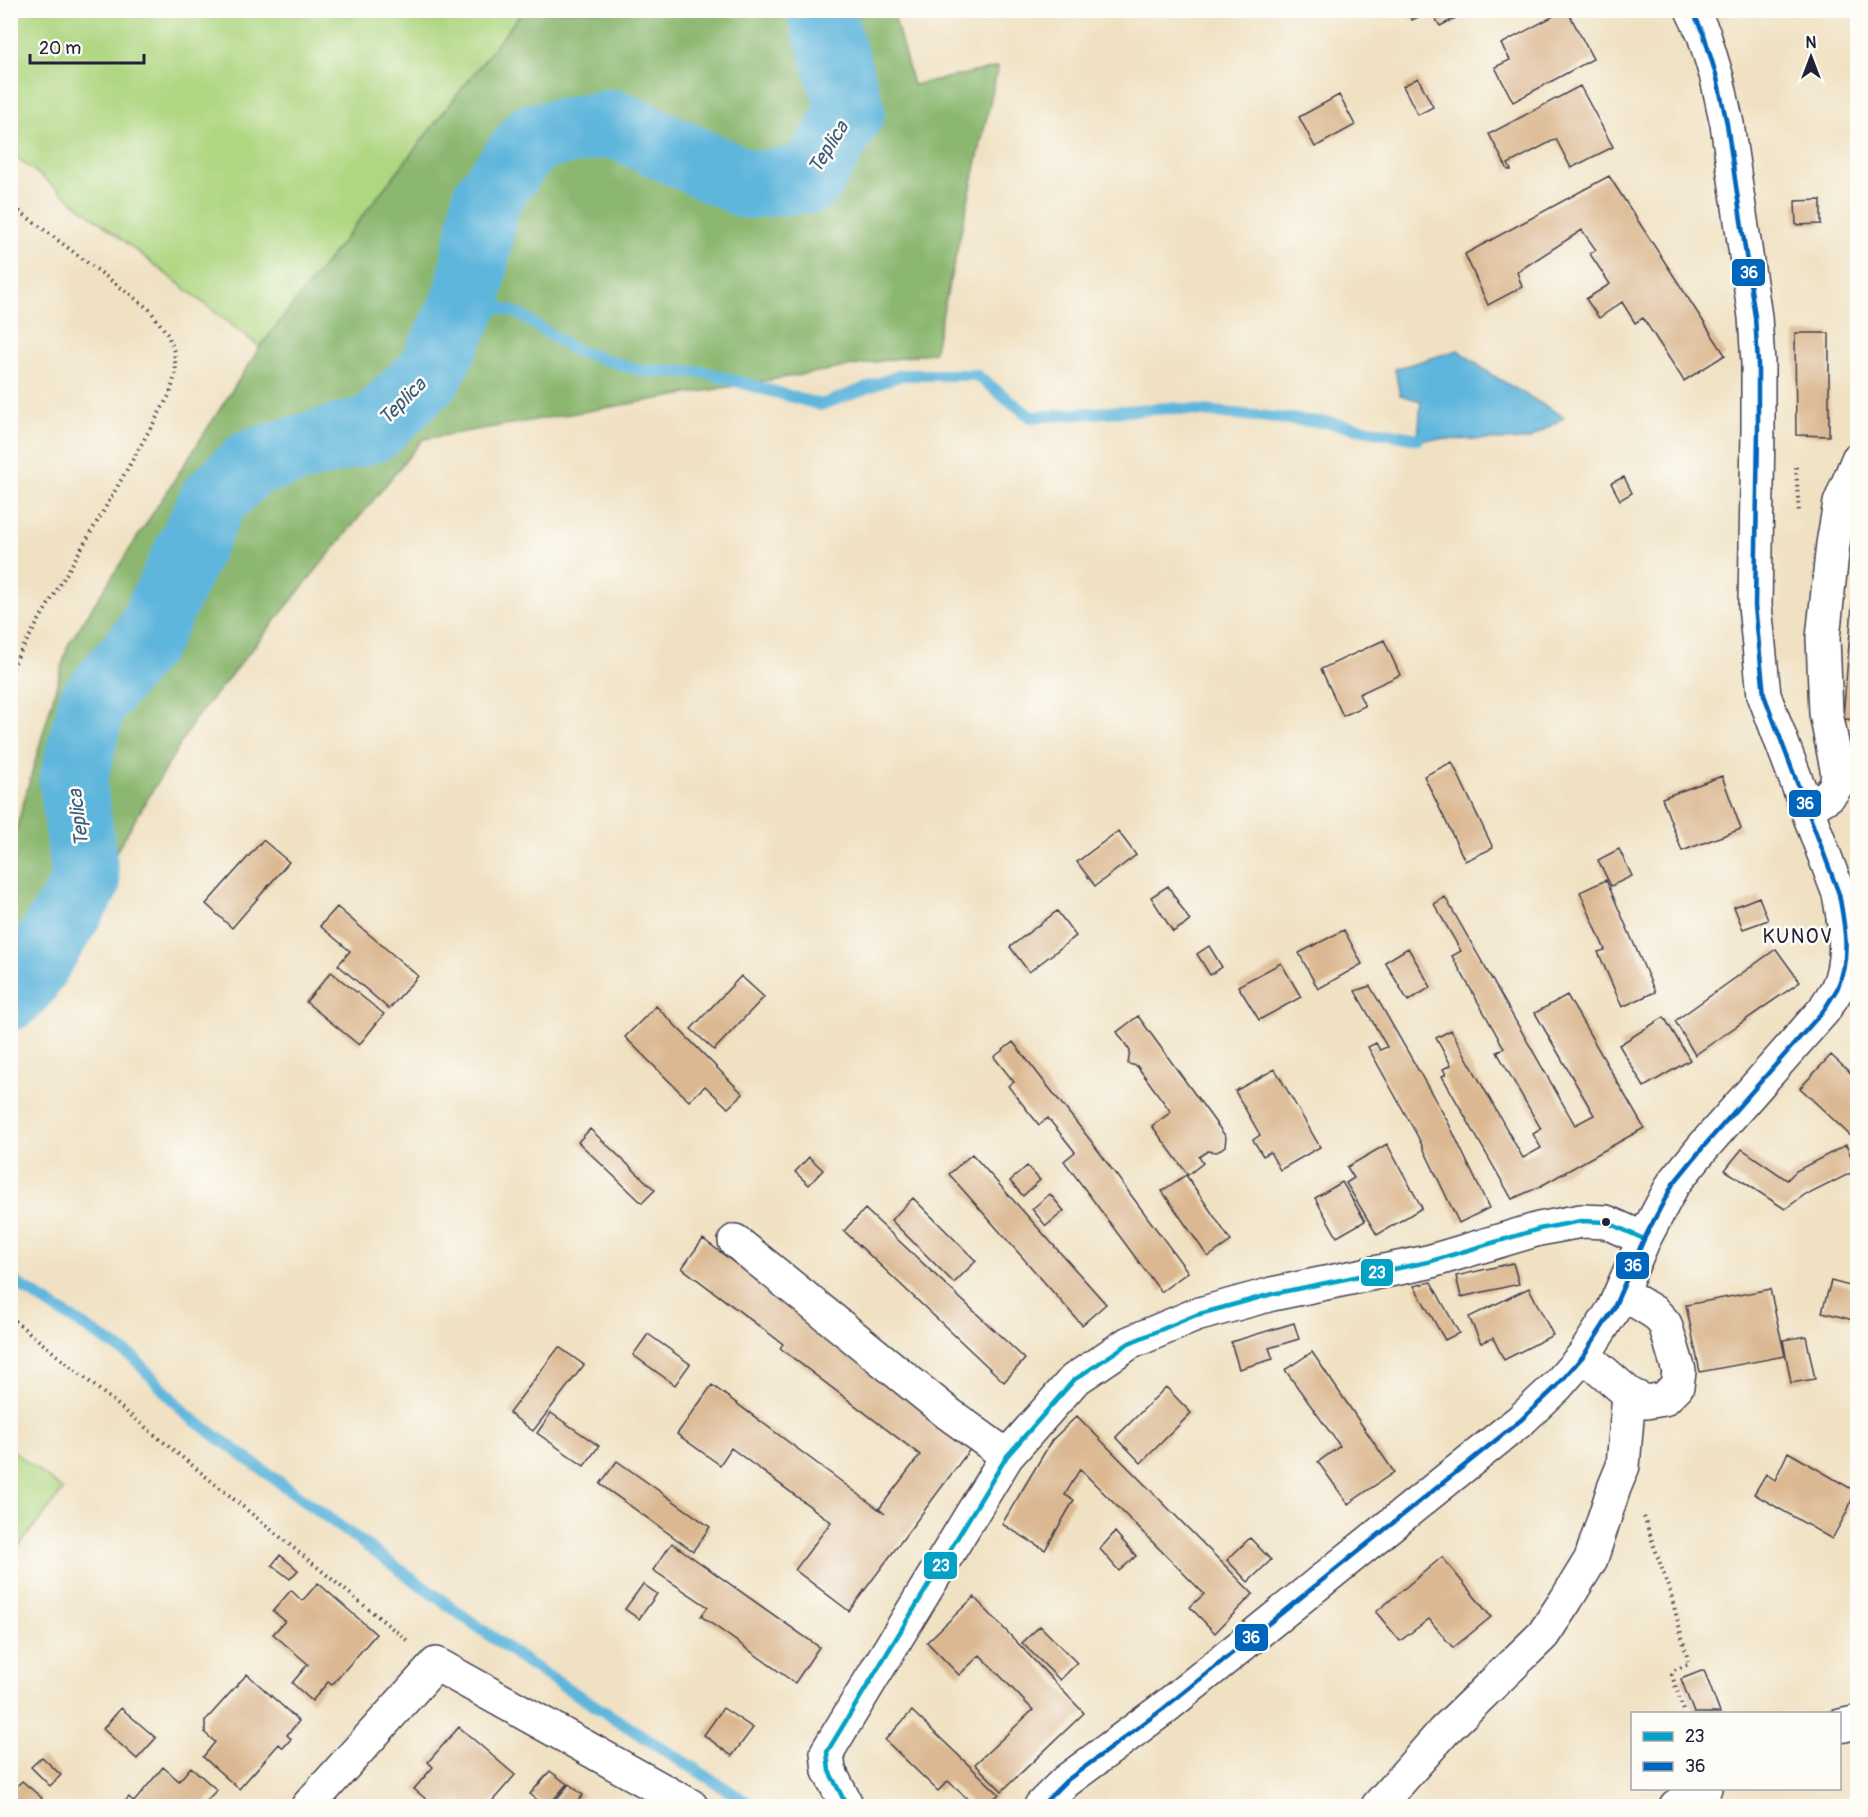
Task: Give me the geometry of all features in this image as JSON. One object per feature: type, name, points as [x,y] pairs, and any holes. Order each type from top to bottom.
[{"type":"street","points":[[1041,1806],[1066,1781],[1163,1709],[1521,1420],[1557,1386],[1584,1355],[1613,1310],[1644,1239],[1673,1184],[1824,1010],[1837,989],[1852,956],[1845,927],[1848,892],[1808,808],[1764,695],[1755,606],[1758,363],[1755,317],[1727,123],[1704,35],[1692,10]]},
{"type":"street","points":[[1808,808],[1829,795],[1836,786],[1838,774],[1826,713],[1823,638],[1833,544],[1840,503],[1857,459]]},
{"type":"street","points":[[847,1806],[829,1771],[827,1752],[1007,1456],[1074,1380],[1129,1343],[1196,1315],[1272,1294],[1428,1262],[1539,1229],[1581,1221],[1606,1222],[1644,1239]]},
{"type":"street","points":[[735,1241],[950,1414],[1007,1456]]},
{"type":"street","points":[[1584,1355],[1629,1394],[1646,1402],[1664,1399],[1677,1386],[1679,1371],[1665,1324],[1655,1312],[1621,1292]]},
{"type":"street","points":[[1378,1806],[1444,1731],[1543,1635],[1591,1559],[1623,1466],[1629,1394]]},
{"type":"street","points":[[308,1806],[435,1664],[691,1806]]},
{"type":"street","points":[[1841,1726],[1857,1722]]},
{"type":"street","points":[[1676,1806],[1702,1790]]},
{"type":"path","points":[[10,204],[148,309],[168,335],[174,351],[176,370],[170,394],[18,656],[10,674]]},
{"type":"path","points":[[1758,430],[1796,463],[1799,518]]},
{"type":"path","points":[[10,1317],[435,1664]]},
{"type":"path","points":[[1640,1508],[1671,1595],[1689,1664],[1675,1670],[1672,1676],[1684,1712]]},
{"type":"green space","points":[[10,11],[523,11],[260,347],[11,153]]},
{"type":"green space","points":[[523,11],[893,11],[913,85],[998,67],[934,352],[423,439],[195,719],[11,1026],[11,847],[68,645],[260,347]]},
{"type":"green space","points":[[11,1449],[63,1490],[10,1556]]},
{"type":"water","points":[[1458,350],[1492,375],[1564,417],[1528,440],[1418,439],[1421,401],[1400,395],[1395,369]]},
{"type":"building","points":[[1407,10],[1471,10],[1440,26],[1431,11],[1412,20]]},
{"type":"building","points":[[1565,10],[1593,59],[1513,102],[1495,67],[1510,60],[1501,44]]},
{"type":"building","points":[[1418,78],[1433,107],[1418,115],[1403,86]]},
{"type":"building","points":[[1580,86],[1613,147],[1571,168],[1556,139],[1508,164],[1511,170],[1508,170],[1489,134]]},
{"type":"building","points":[[1339,95],[1355,125],[1315,147],[1299,117]]},
{"type":"building","points":[[1609,176],[1725,355],[1684,381],[1643,318],[1635,323],[1622,302],[1599,318],[1586,299],[1610,284],[1590,254],[1596,250],[1582,230],[1517,272],[1522,287],[1488,305],[1465,254]]},
{"type":"building","points":[[1821,200],[1821,224],[1796,225],[1795,201]]},
{"type":"building","points":[[1795,333],[1829,333],[1829,436],[1796,435]]},
{"type":"building","points":[[1624,477],[1632,493],[1620,500],[1611,483]]},
{"type":"building","points":[[1857,578],[1857,720],[1843,719]]},
{"type":"building","points":[[1384,640],[1400,675],[1359,694],[1365,706],[1343,716],[1321,669]]},
{"type":"building","points":[[1452,762],[1493,848],[1465,861],[1424,776]]},
{"type":"building","points":[[1722,776],[1741,829],[1682,851],[1662,798]]},
{"type":"building","points":[[1118,831],[1136,855],[1095,886],[1077,862]]},
{"type":"building","points":[[263,840],[289,862],[232,928],[206,904]]},
{"type":"building","points":[[1619,849],[1632,876],[1611,886],[1598,860]]},
{"type":"building","points":[[1606,880],[1655,992],[1622,1007],[1598,952],[1605,950],[1580,892]]},
{"type":"building","points":[[1168,886],[1190,921],[1173,932],[1151,897]]},
{"type":"building","points":[[1445,897],[1575,1125],[1594,1115],[1535,1013],[1567,995],[1644,1128],[1539,1187],[1512,1199],[1442,1076],[1446,1074],[1443,1069],[1451,1065],[1436,1038],[1451,1030],[1523,1158],[1541,1148],[1533,1134],[1541,1129],[1497,1052],[1504,1048],[1452,956],[1461,951],[1434,904]]},
{"type":"building","points":[[1759,897],[1768,920],[1743,929],[1734,907]]},
{"type":"building","points":[[337,907],[418,976],[389,1009],[338,965],[350,951],[320,926]]},
{"type":"building","points":[[1057,911],[1076,936],[1029,972],[1010,947]]},
{"type":"building","points":[[1344,930],[1362,964],[1318,989],[1299,953]]},
{"type":"building","points":[[1209,946],[1222,967],[1210,975],[1197,954]]},
{"type":"building","points":[[1408,948],[1431,987],[1408,1001],[1385,962]]},
{"type":"building","points":[[1776,949],[1800,982],[1695,1055],[1675,1021]]},
{"type":"building","points":[[1281,963],[1301,997],[1259,1020],[1238,986]]},
{"type":"building","points":[[331,972],[384,1014],[359,1045],[306,1002]]},
{"type":"building","points":[[741,976],[764,997],[714,1050],[691,1029]]},
{"type":"building","points":[[1370,986],[1448,1122],[1489,1208],[1459,1223],[1417,1135],[1368,1047],[1376,1043],[1380,1050],[1387,1047],[1355,991]]},
{"type":"building","points":[[656,1006],[743,1094],[728,1108],[705,1086],[689,1101],[625,1037]]},
{"type":"building","points":[[1138,1016],[1226,1137],[1225,1146],[1217,1152],[1208,1151],[1199,1157],[1203,1163],[1188,1175],[1152,1126],[1171,1112],[1137,1066],[1128,1064],[1130,1051],[1117,1032]]},
{"type":"building","points":[[1664,1017],[1690,1060],[1644,1087],[1619,1045]]},
{"type":"building","points":[[1013,1042],[1091,1141],[1188,1272],[1161,1292],[1064,1161],[1075,1152],[1048,1118],[1039,1125],[1008,1086],[1014,1082],[994,1057]]},
{"type":"building","points":[[1831,1055],[1857,1079],[1857,1142],[1800,1088]]},
{"type":"building","points":[[1275,1069],[1320,1147],[1280,1170],[1270,1152],[1263,1156],[1253,1140],[1260,1135],[1235,1091]]},
{"type":"building","points":[[590,1129],[655,1190],[642,1203],[578,1142]]},
{"type":"building","points":[[1387,1144],[1422,1208],[1377,1235],[1346,1183],[1354,1178],[1347,1167]]},
{"type":"building","points":[[1846,1145],[1857,1170],[1807,1193],[1785,1209],[1725,1170],[1742,1149],[1787,1180],[1796,1171]]},
{"type":"building","points":[[972,1154],[1106,1304],[1082,1325],[949,1174]]},
{"type":"building","points":[[809,1157],[823,1170],[809,1185],[795,1172]]},
{"type":"building","points":[[1027,1166],[1040,1180],[1023,1196],[1010,1181]]},
{"type":"building","points":[[1186,1175],[1231,1241],[1208,1257],[1162,1191]]},
{"type":"building","points":[[1342,1182],[1365,1221],[1337,1237],[1315,1198]]},
{"type":"building","points":[[1050,1194],[1064,1211],[1046,1226],[1032,1209]]},
{"type":"building","points":[[913,1198],[976,1261],[954,1283],[891,1220]]},
{"type":"building","points":[[865,1209],[1025,1359],[1004,1382],[844,1231]]},
{"type":"building","points":[[703,1239],[974,1444],[849,1611],[795,1570],[831,1522],[731,1448],[720,1465],[677,1434],[712,1385],[885,1514],[879,1509],[920,1455],[780,1348],[783,1344],[682,1268]]},
{"type":"building","points":[[1513,1263],[1519,1284],[1461,1297],[1456,1276]]},
{"type":"building","points":[[1831,1281],[1857,1288],[1857,1321],[1822,1312]]},
{"type":"building","points":[[1431,1282],[1459,1333],[1445,1340],[1414,1286]]},
{"type":"building","points":[[1529,1288],[1553,1335],[1504,1360],[1493,1338],[1481,1343],[1469,1317]]},
{"type":"building","points":[[1770,1289],[1785,1356],[1700,1372],[1686,1305]]},
{"type":"building","points":[[1294,1323],[1299,1339],[1269,1348],[1273,1359],[1239,1369],[1231,1342]]},
{"type":"building","points":[[648,1334],[690,1364],[675,1385],[633,1355]]},
{"type":"building","points":[[1806,1336],[1815,1379],[1791,1383],[1783,1340]]},
{"type":"building","points":[[559,1347],[584,1365],[533,1431],[509,1413]]},
{"type":"building","points":[[1312,1352],[1394,1472],[1348,1504],[1318,1462],[1340,1446],[1285,1370]]},
{"type":"building","points":[[1166,1387],[1191,1413],[1141,1463],[1116,1437]]},
{"type":"building","points":[[551,1413],[599,1446],[584,1466],[537,1433]]},
{"type":"building","points":[[1077,1416],[1253,1594],[1215,1633],[1190,1607],[1204,1594],[1080,1469],[1065,1495],[1074,1500],[1045,1550],[1002,1524],[1052,1440]]},
{"type":"building","points":[[1788,1452],[1855,1491],[1847,1512],[1832,1539],[1754,1494],[1766,1474],[1775,1480]]},
{"type":"building","points":[[617,1461],[710,1527],[693,1551],[600,1484]]},
{"type":"building","points":[[1115,1532],[1136,1556],[1119,1571],[1100,1549]]},
{"type":"building","points":[[1250,1538],[1271,1560],[1248,1582],[1227,1560]]},
{"type":"building","points":[[672,1543],[819,1647],[795,1683],[701,1616],[708,1607],[653,1570]]},
{"type":"building","points":[[280,1555],[298,1570],[290,1579],[272,1565]]},
{"type":"building","points":[[1442,1557],[1491,1617],[1453,1648],[1429,1619],[1400,1641],[1376,1612]]},
{"type":"building","points":[[318,1583],[376,1634],[332,1685],[328,1682],[312,1701],[292,1683],[308,1664],[273,1634],[285,1621],[273,1611],[291,1590],[302,1601]]},
{"type":"building","points":[[643,1584],[657,1594],[639,1619],[625,1609]]},
{"type":"building","points":[[974,1597],[1084,1713],[1002,1791],[975,1764],[1033,1710],[980,1655],[959,1675],[927,1642]]},
{"type":"building","points":[[1040,1626],[1077,1663],[1060,1680],[1022,1643]]},
{"type":"building","points":[[1704,1670],[1720,1712],[1694,1712],[1681,1679]]},
{"type":"building","points":[[247,1674],[299,1721],[287,1735],[291,1739],[283,1748],[279,1744],[239,1789],[203,1757],[215,1742],[205,1733],[205,1721]]},
{"type":"building","points":[[121,1708],[156,1738],[137,1759],[103,1729]]},
{"type":"building","points":[[723,1708],[753,1728],[732,1756],[704,1735]]},
{"type":"building","points":[[912,1711],[999,1794],[986,1806],[975,1806],[948,1781],[938,1791],[885,1740]]},
{"type":"building","points":[[459,1727],[515,1775],[488,1806],[434,1806],[414,1789],[433,1767],[428,1762]]},
{"type":"building","points":[[42,1757],[61,1775],[50,1786],[31,1767]]},
{"type":"building","points":[[163,1767],[179,1781],[191,1767],[217,1790],[204,1803],[208,1806],[121,1806],[129,1797],[134,1802]]},
{"type":"building","points":[[550,1771],[567,1784],[548,1806],[545,1806],[530,1794]]},
{"type":"building","points":[[22,1781],[42,1798],[35,1806],[10,1806],[10,1793]]},
{"type":"building","points":[[569,1784],[583,1795],[574,1806],[560,1806],[554,1802]]},
{"type":"waterway","name":"Teplica","points":[[10,997],[26,980],[86,883],[73,782],[92,703],[147,637],[213,500],[251,463],[374,428],[430,373],[468,297],[486,199],[533,137],[613,123],[748,185],[811,179],[851,111],[820,10]]},
{"type":"waterway","points":[[468,297],[517,313],[574,350],[642,371],[704,372],[821,405],[901,375],[976,375],[1031,417],[1170,408],[1331,423],[1418,439]]},
{"type":"waterway","points":[[10,1279],[134,1358],[187,1415],[529,1664],[753,1806]]},
{"type":"transit line","name":"36","points":[[1041,1806],[1066,1781],[1163,1709],[1521,1420],[1557,1386],[1584,1355],[1613,1310],[1644,1239],[1673,1184],[1824,1010],[1837,989],[1844,966],[1846,942],[1839,894],[1764,695],[1755,606],[1758,430],[1755,317],[1727,124],[1717,78],[1704,35],[1692,10]]},
{"type":"transit line","name":"23","points":[[847,1806],[829,1771],[827,1752],[1007,1456],[1074,1380],[1129,1343],[1196,1315],[1272,1294],[1428,1262],[1539,1229],[1581,1221],[1606,1222],[1644,1239]]},
{"type":"district","name":"KUNOV","points":[[1798,936]]}]
